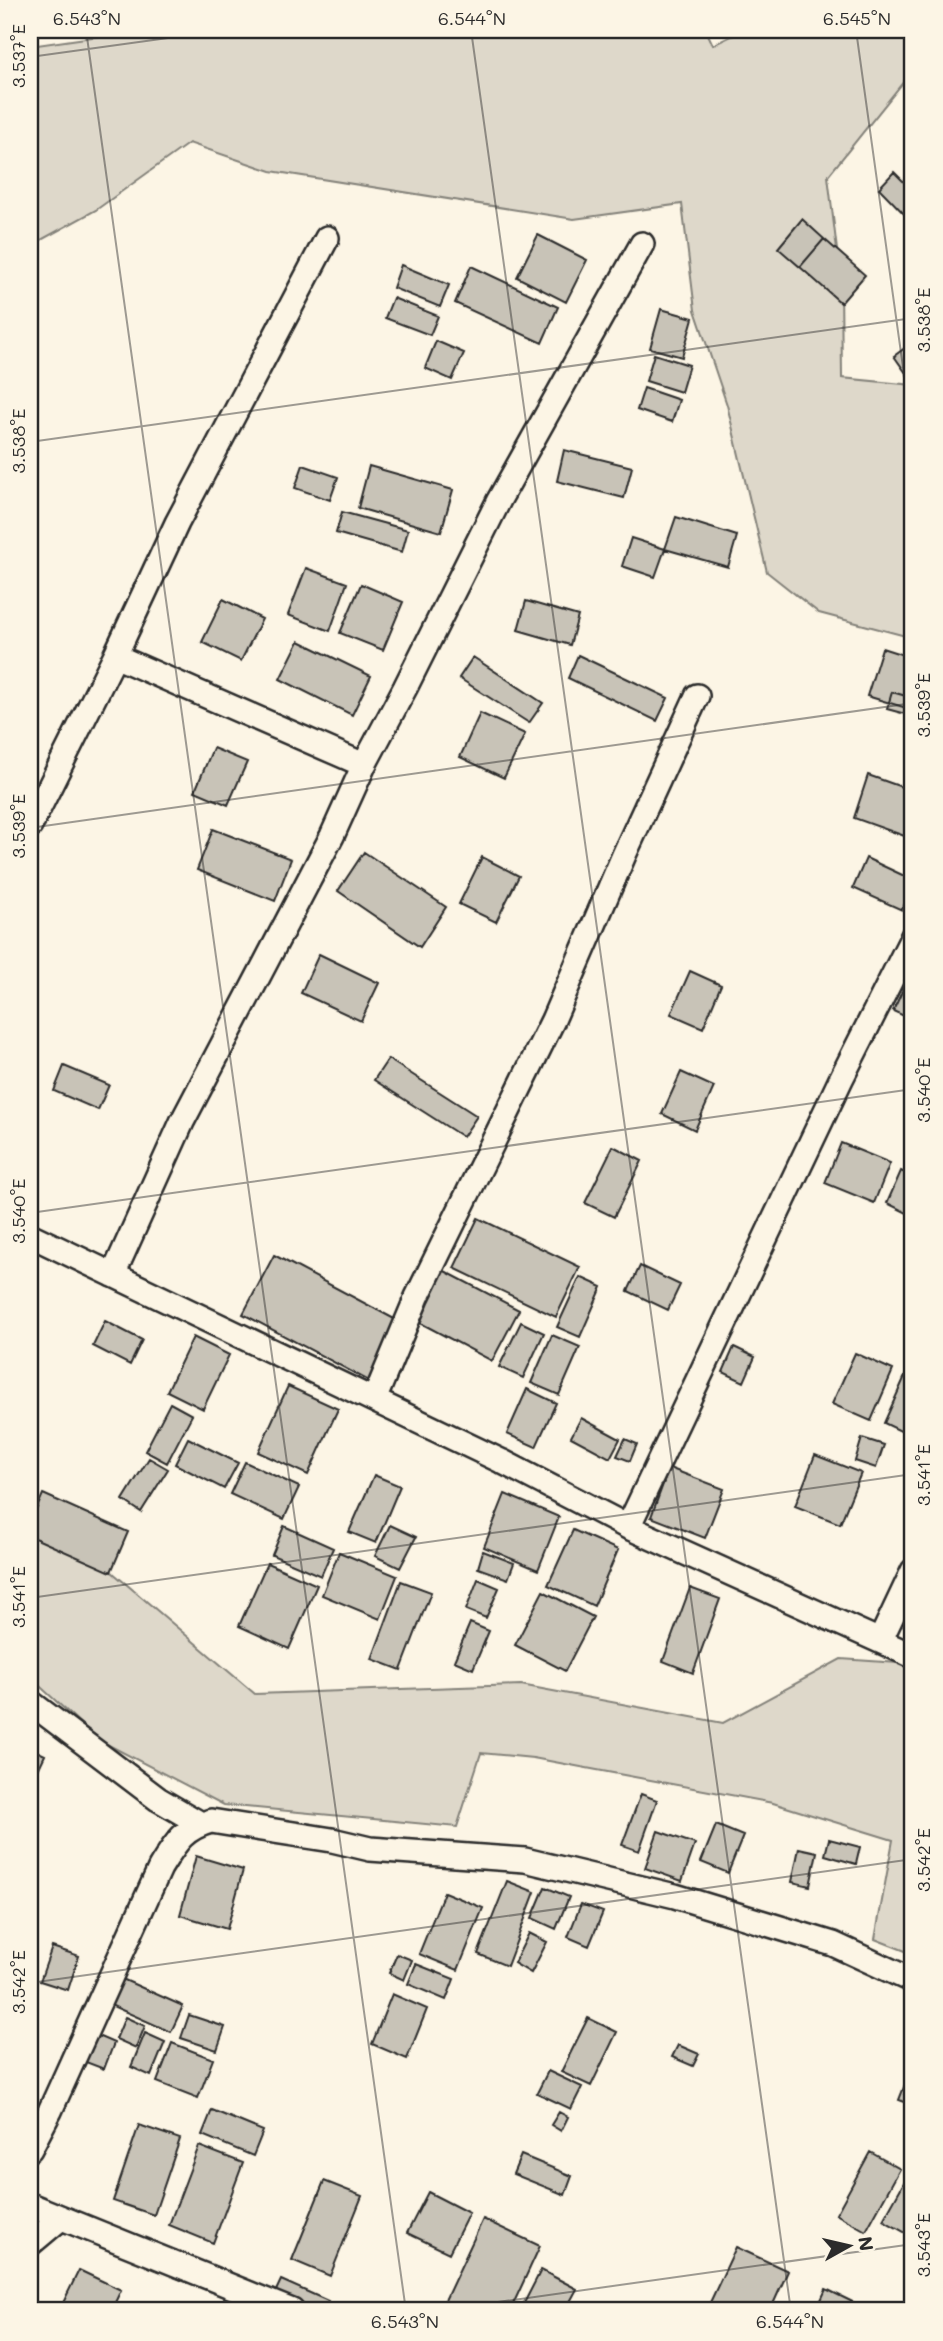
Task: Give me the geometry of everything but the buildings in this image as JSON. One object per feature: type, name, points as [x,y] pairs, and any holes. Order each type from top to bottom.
[{"type":"street","points":[[30,826],[115,656],[177,523],[327,238]]},
{"type":"street","points":[[113,1275],[182,1122],[332,836],[364,765],[499,500],[642,244]]},
{"type":"street","points":[[115,656],[364,765]]},
{"type":"street","points":[[374,1400],[417,1297],[553,1020],[624,855],[698,696]]},
{"type":"street","points":[[628,1527],[841,1079],[913,936]]},
{"type":"street","points":[[30,1235],[501,1461],[628,1527],[913,1656]]},
{"type":"street","points":[[880,1641],[913,1571]]},
{"type":"street","points":[[30,1702],[158,1799],[201,1824]]},
{"type":"street","points":[[30,2150],[160,1868],[182,1834],[211,1821],[332,1840],[370,1849],[525,1860],[675,1896],[833,1944],[913,1981]]},
{"type":"street","points":[[30,2205],[292,2311]]},
{"type":"street","points":[[30,2244],[61,2218]]},
{"type":"shaded area","points":[[179,30],[706,30],[713,45],[744,30],[913,30],[913,70],[828,176],[841,283],[842,378],[913,385],[913,638],[819,613],[767,572],[727,405],[695,310],[682,204],[574,219],[271,171],[189,143],[96,210],[30,246],[30,46],[106,35]]},
{"type":"shaded area","points":[[30,1502],[255,1694],[521,1685],[723,1723],[841,1659],[913,1664],[913,1954],[875,1939],[893,1840],[773,1803],[533,1758],[481,1753],[457,1827],[224,1805],[97,1739],[30,1677]]}]
